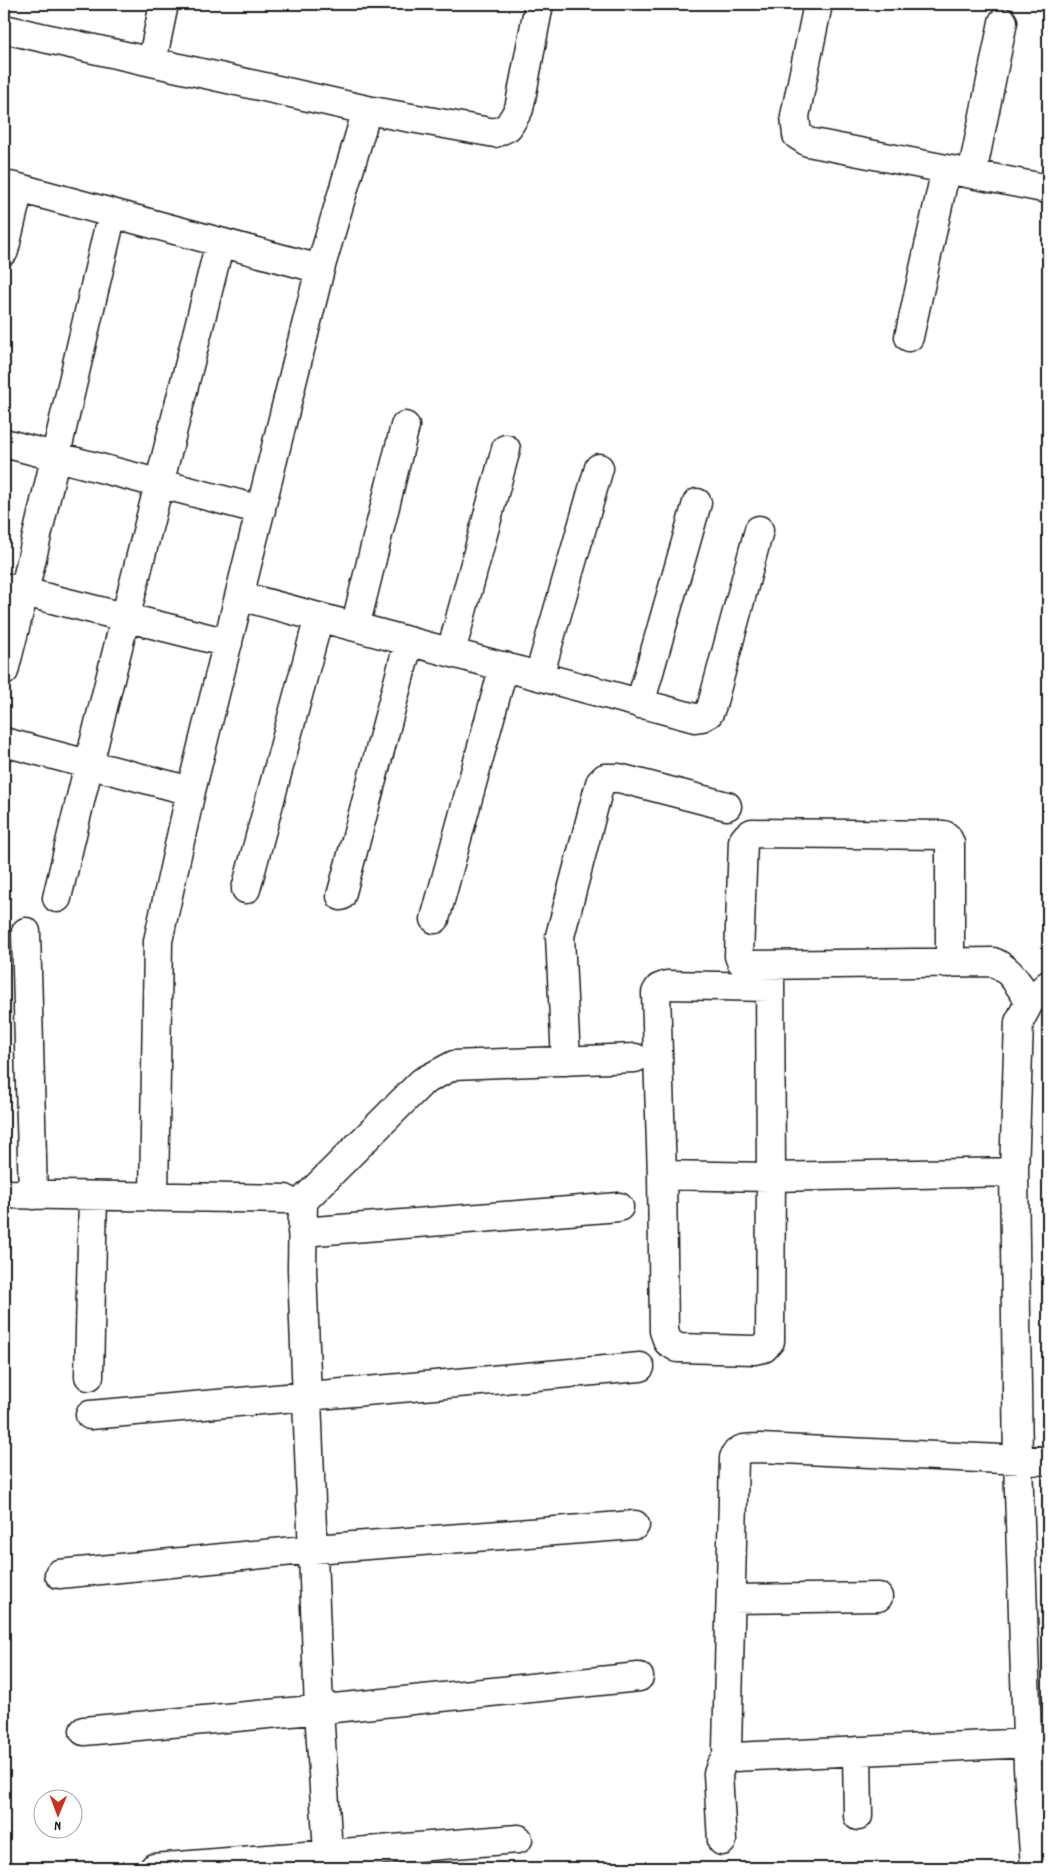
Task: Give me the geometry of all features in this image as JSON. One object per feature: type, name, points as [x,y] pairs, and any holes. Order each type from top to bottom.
[{"type":"street","points":[[152,62],[164,4]]},
{"type":"street","points":[[4,29],[367,110],[495,133],[508,127],[519,110],[539,4]]},
{"type":"street","points":[[818,4],[795,116],[797,135],[808,142],[1048,189]]},
{"type":"street","points":[[972,174],[1003,22]]},
{"type":"street","points":[[154,1197],[158,941],[191,791],[320,269],[367,110]]},
{"type":"street","points":[[909,337],[946,169]]},
{"type":"street","points":[[4,251],[12,186],[320,269]]},
{"type":"street","points":[[4,671],[14,589],[56,457],[112,213]]},
{"type":"street","points":[[58,898],[88,764],[220,242]]},
{"type":"street","points":[[355,626],[405,426]]},
{"type":"street","points":[[4,443],[261,510]]},
{"type":"street","points":[[451,652],[506,449]]},
{"type":"street","points":[[539,676],[599,468]]},
{"type":"street","points":[[640,704],[697,503]]},
{"type":"street","points":[[240,596],[695,718],[709,714],[759,530]]},
{"type":"street","points":[[14,589],[228,643]]},
{"type":"street","points":[[246,889],[319,617]]},
{"type":"street","points":[[342,896],[409,641]]},
{"type":"street","points":[[435,919],[504,666]]},
{"type":"street","points":[[4,742],[191,791]]},
{"type":"street","points":[[566,1061],[560,936],[600,783],[605,778],[620,778],[727,806]]},
{"type":"street","points":[[770,976],[741,962],[738,956],[742,849],[747,836],[752,833],[944,835],[950,843],[950,962]]},
{"type":"street","points":[[26,932],[33,1195]]},
{"type":"street","points":[[770,976],[770,1341],[764,1348],[754,1350],[678,1348],[668,1342],[664,1331],[662,1175],[656,993],[659,988],[668,985],[770,976],[950,962],[993,962],[1002,966],[1039,993],[1020,1022],[1014,1172],[1018,1461],[1029,1742],[1028,1768],[1035,1868]]},
{"type":"street","points":[[329,1861],[319,1710],[302,1269],[303,1201],[422,1082],[454,1065],[635,1058]]},
{"type":"street","points":[[662,1175],[771,1177],[1014,1172]]},
{"type":"street","points":[[4,1194],[285,1199]]},
{"type":"street","points":[[89,1376],[93,1196]]},
{"type":"street","points":[[302,1232],[619,1207]]},
{"type":"street","points":[[90,1415],[640,1367]]},
{"type":"street","points":[[1029,1742],[734,1757],[729,1754],[727,1749],[734,1458],[736,1452],[741,1449],[1048,1461]]},
{"type":"street","points":[[59,1574],[314,1549],[635,1525]]},
{"type":"street","points":[[731,1599],[878,1597]]},
{"type":"street","points":[[84,1731],[319,1710],[639,1677]]},
{"type":"street","points":[[857,1751],[858,1816]]},
{"type":"street","points":[[722,1841],[718,1774],[721,1765],[729,1754]]},
{"type":"street","points":[[154,1868],[329,1861],[518,1839]]}]
